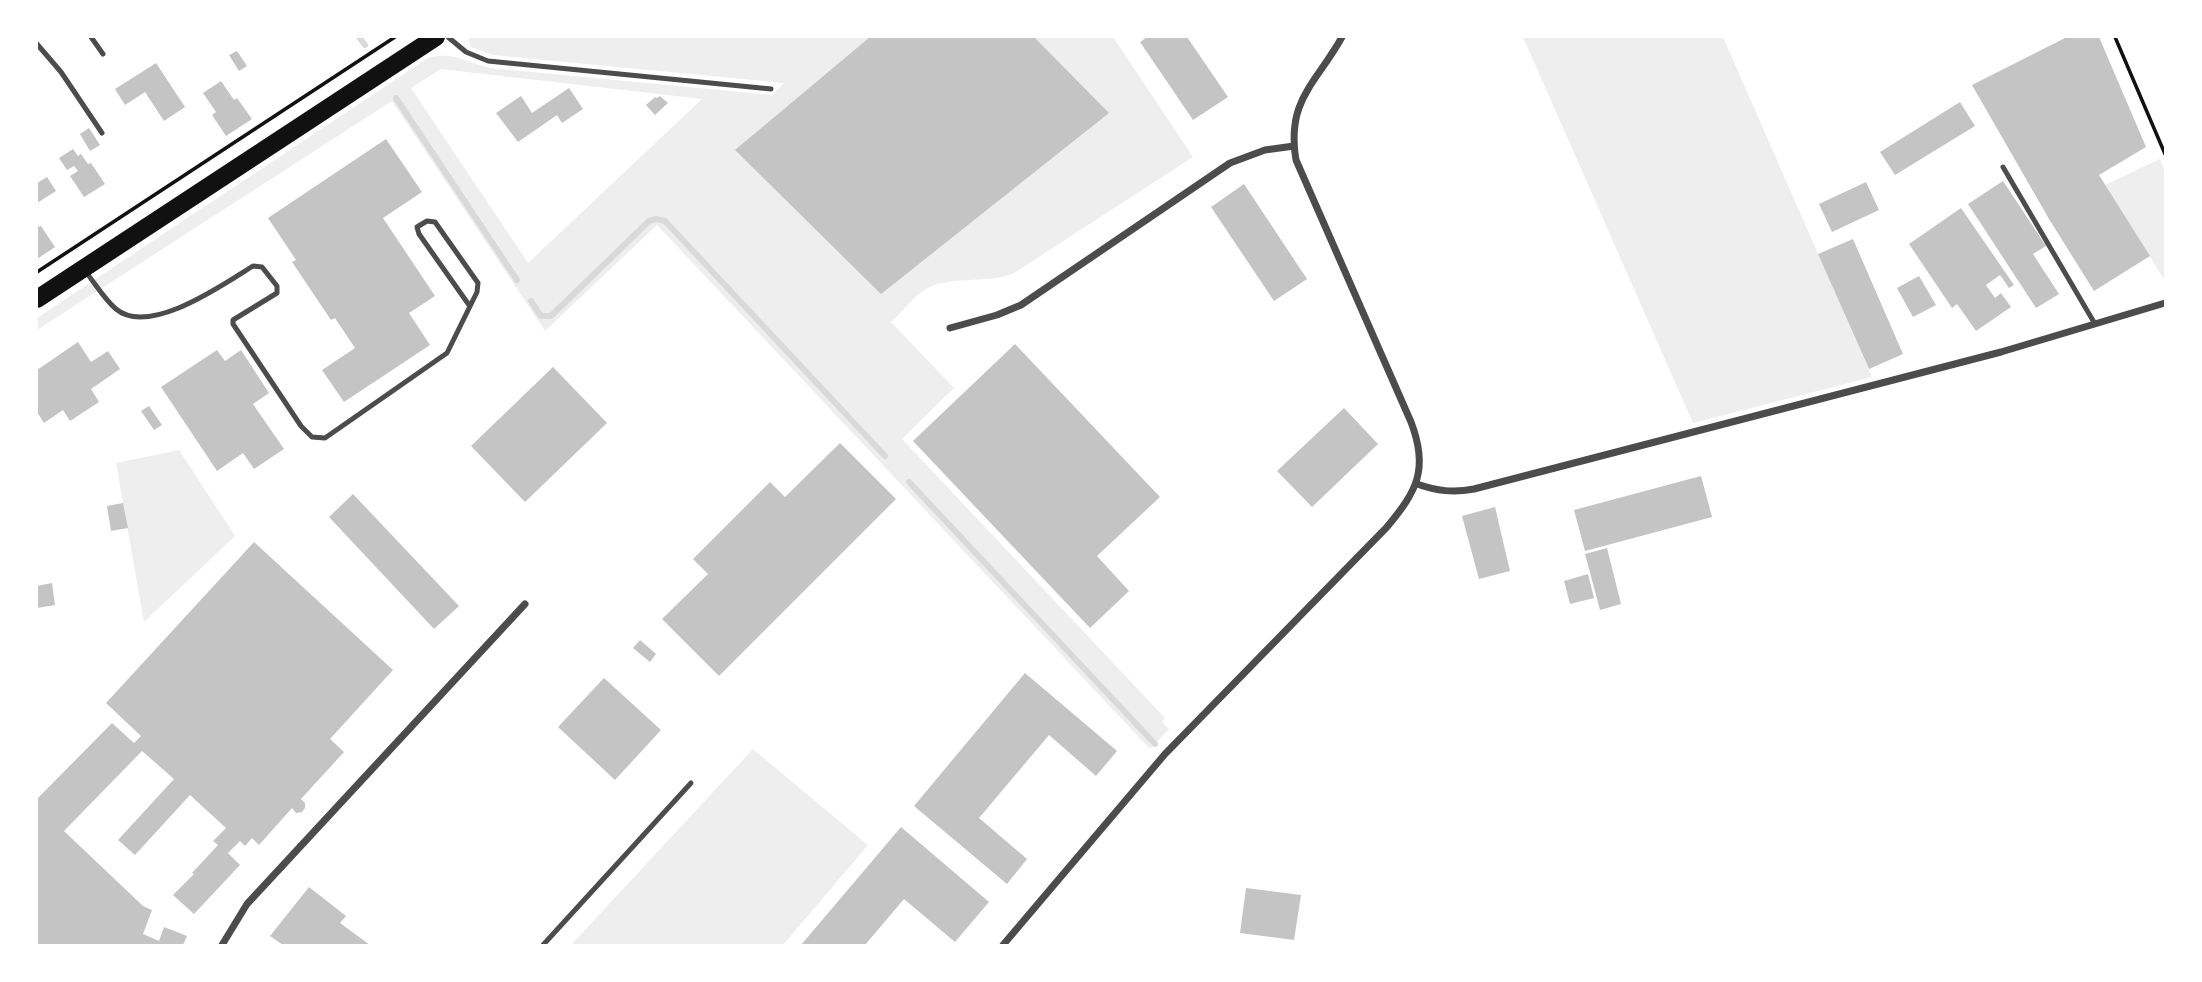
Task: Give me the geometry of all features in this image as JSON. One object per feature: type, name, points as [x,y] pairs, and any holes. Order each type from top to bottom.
[{"type":"main road","points":[[38,298],[436,37]]},
{"type":"street","points":[[1003,945],[1165,754],[1387,527],[1418,484],[1418,439],[1301,173],[1294,146],[1293,130],[1297,110],[1308,87],[1342,37]]},
{"type":"street","points":[[950,328],[997,315],[1021,305],[1230,163],[1265,150],[1294,146]]},
{"type":"street","points":[[1418,484],[1436,490],[1474,489],[2001,352],[2165,303]]},
{"type":"street","points":[[222,945],[247,904],[525,604]]},
{"type":"lane","points":[[91,37],[103,54]]},
{"type":"lane","points":[[448,37],[466,52],[500,63],[771,89]]},
{"type":"lane","points":[[37,44],[61,72],[102,133]]},
{"type":"lane","points":[[2003,167],[2095,324]]},
{"type":"lane","points":[[83,269],[116,310],[130,316],[142,317],[195,302],[253,266],[262,267],[277,286],[277,293],[233,320],[233,324],[301,426],[312,437],[325,438],[447,352],[477,292],[478,283],[435,222],[427,221],[417,227],[419,234],[469,305]]},
{"type":"lane","points":[[543,945],[691,783]]},
{"type":"path","points":[[37,272],[387,39],[394,37]]},
{"type":"path","points":[[2115,37],[2165,154]]},
{"type":"shaded area","points":[[468,37],[1113,37],[1193,157],[1014,273],[1003,277],[932,286],[919,294],[891,322],[954,388],[902,439],[1165,718],[1162,722],[1169,729],[1150,749],[657,225],[545,331],[392,101],[37,330],[37,318],[428,58],[444,56],[490,68],[772,95],[784,83],[493,55],[471,47]],"holes":[[[441,69],[702,99],[528,263],[411,88]]]},
{"type":"shaded area","points":[[1523,37],[1723,37],[1872,377],[1693,423]]},
{"type":"shaded area","points":[[2160,159],[2165,172],[2165,281],[2105,185]]},
{"type":"shaded area","points":[[179,450],[235,536],[144,622],[116,463]]},
{"type":"shaded area","points":[[753,749],[868,845],[783,945],[571,945]]},
{"type":"building","points":[[870,37],[1034,37],[1109,113],[881,294],[735,150]]},
{"type":"building","points":[[1147,37],[1187,37],[1228,97],[1193,120],[1140,42]]},
{"type":"building","points":[[2067,37],[2099,37],[2146,147],[2099,175],[2150,256],[2094,291],[1972,85]]},
{"type":"building","points":[[237,51],[247,66],[239,71],[229,55]]},
{"type":"building","points":[[156,63],[185,107],[164,121],[145,92],[125,105],[115,89]]},
{"type":"building","points":[[221,81],[252,119],[226,136],[212,115],[216,112],[203,93]]},
{"type":"building","points":[[569,88],[583,109],[562,123],[557,115],[518,142],[496,113],[521,96],[532,113]]},
{"type":"building","points":[[660,96],[668,103],[655,115],[646,105]]},
{"type":"building","points":[[1960,102],[1975,126],[1895,175],[1880,152]]},
{"type":"building","points":[[89,128],[100,145],[90,151],[80,134]]},
{"type":"building","points":[[386,139],[422,192],[383,218],[435,296],[409,313],[430,345],[344,402],[322,370],[355,348],[335,318],[331,320],[292,262],[296,260],[268,218]]},
{"type":"building","points":[[73,149],[78,156],[81,154],[88,164],[91,163],[105,184],[84,197],[70,176],[78,171],[74,166],[67,170],[59,158]]},
{"type":"building","points":[[47,177],[56,191],[37,203],[37,183]]},
{"type":"building","points":[[2003,181],[2046,246],[2033,254],[2059,294],[2036,308],[1968,204]]},
{"type":"building","points":[[1866,182],[1879,210],[1832,232],[1819,204]]},
{"type":"building","points":[[1244,184],[1307,279],[1274,301],[1211,207]]},
{"type":"building","points":[[1961,208],[2014,285],[2009,288],[2000,275],[1986,285],[1995,298],[2001,293],[2011,307],[1976,331],[1957,304],[1952,308],[1909,244]]},
{"type":"building","points":[[37,223],[55,247],[37,259]]},
{"type":"building","points":[[1853,239],[1903,354],[1869,369],[1818,254]]},
{"type":"building","points":[[1919,276],[1936,305],[1913,317],[1897,288]]},
{"type":"building","points":[[78,342],[91,362],[108,351],[120,369],[91,389],[99,402],[70,421],[63,410],[44,423],[37,412],[37,370]]},
{"type":"building","points":[[1015,344],[1160,497],[1097,556],[1129,591],[1090,628],[913,441]]},
{"type":"building","points":[[217,350],[225,361],[241,350],[269,393],[253,404],[284,449],[254,469],[243,453],[217,471],[161,387]]},
{"type":"building","points":[[553,367],[607,423],[525,502],[471,446]]},
{"type":"building","points":[[149,406],[162,425],[154,430],[141,411]]},
{"type":"building","points":[[1344,408],[1378,444],[1312,507],[1277,471]]},
{"type":"building","points":[[840,443],[896,499],[719,676],[662,619],[708,574],[693,559],[770,482],[785,497]]},
{"type":"building","points":[[1701,476],[1712,517],[1585,551],[1574,510]]},
{"type":"building","points":[[353,494],[459,606],[434,629],[329,517]]},
{"type":"building","points":[[123,503],[128,528],[111,531],[107,506]]},
{"type":"building","points":[[1495,507],[1510,571],[1479,579],[1462,516]]},
{"type":"building","points":[[254,542],[393,670],[330,739],[344,752],[301,799],[305,803],[302,812],[296,813],[292,808],[259,845],[252,838],[245,846],[240,841],[228,853],[240,865],[194,914],[173,895],[218,845],[213,841],[226,828],[190,795],[135,855],[118,840],[174,779],[142,751],[64,831],[143,906],[152,910],[143,934],[159,941],[164,927],[187,936],[183,945],[37,945],[37,799],[112,723],[134,743],[141,736],[106,703]]},
{"type":"building","points":[[1607,548],[1621,604],[1600,610],[1585,554]]},
{"type":"building","points":[[1588,574],[1594,598],[1570,604],[1564,581]]},
{"type":"building","points":[[52,583],[55,605],[37,608],[37,586]]},
{"type":"building","points":[[640,640],[656,654],[650,662],[633,648]]},
{"type":"building","points":[[1025,673],[1117,751],[1096,776],[1049,735],[979,818],[1027,859],[1007,884],[914,806]]},
{"type":"building","points":[[604,678],[661,730],[615,780],[558,727]]},
{"type":"building","points":[[901,827],[989,902],[955,942],[904,899],[865,945],[801,945]]},
{"type":"building","points":[[309,887],[346,916],[340,923],[370,945],[283,945],[270,936]]},
{"type":"building","points":[[1246,888],[1301,895],[1294,940],[1240,933]]},
{"type":"waterway","points":[[359,37],[365,45]]},
{"type":"waterway","points":[[396,98],[517,280]]},
{"type":"waterway","points":[[531,301],[541,316],[551,316],[649,221],[665,221],[885,456]]},
{"type":"waterway","points":[[909,482],[1155,744]]}]
